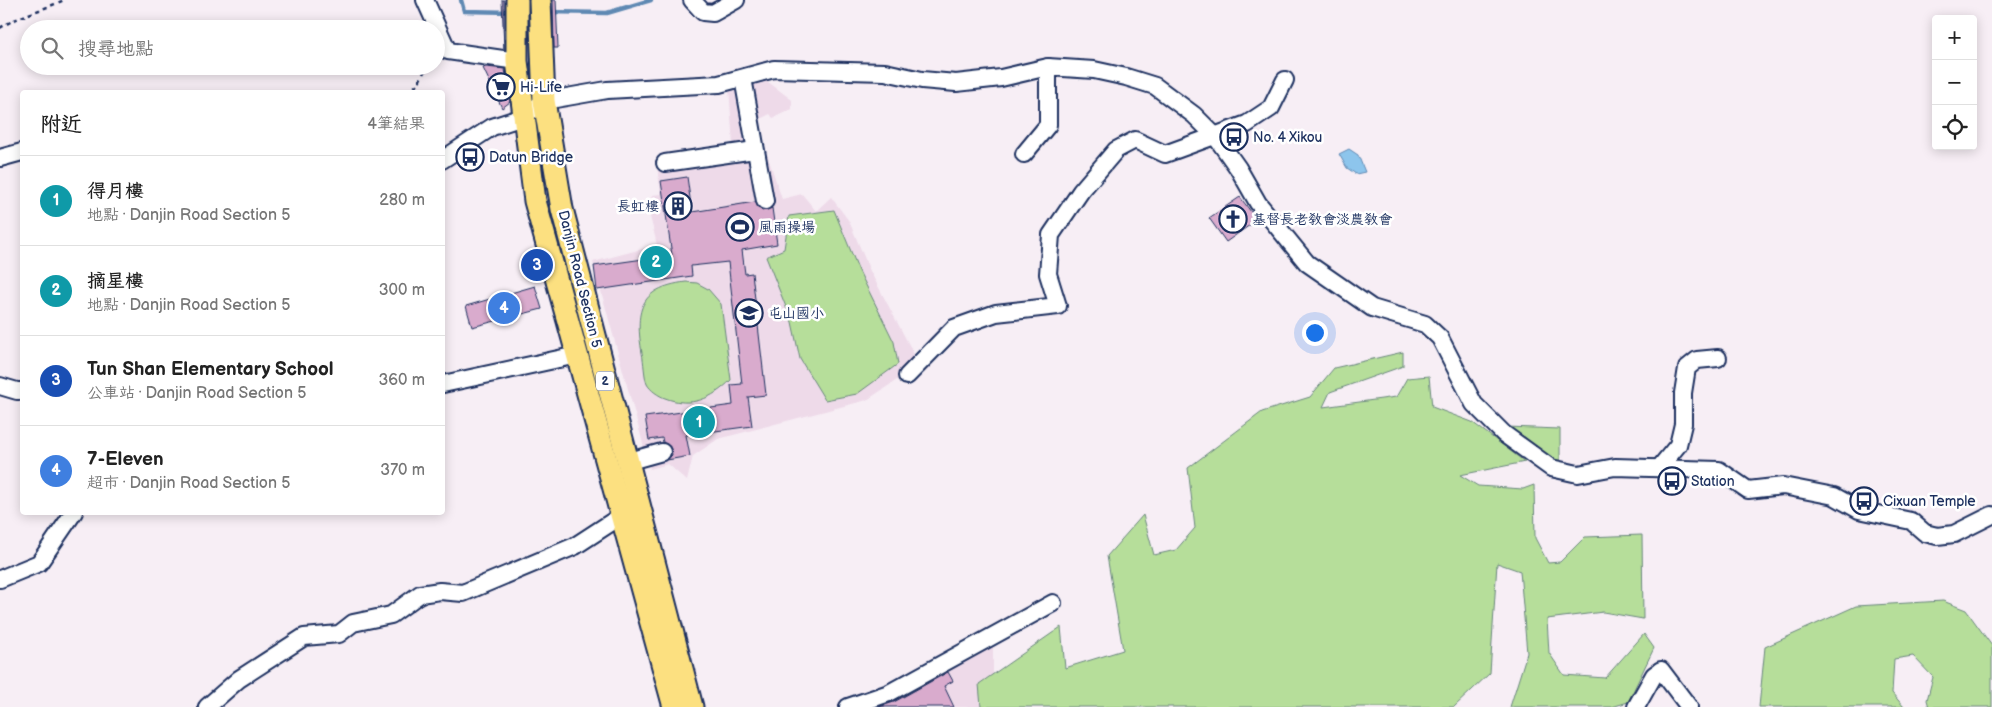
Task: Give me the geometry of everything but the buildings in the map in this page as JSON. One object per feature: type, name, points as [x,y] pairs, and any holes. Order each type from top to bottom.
[{"type":"main road","name":"2","points":[[517,0],[517,58]]},
{"type":"main road","name":"Danjin Road Section 5","points":[[540,0],[544,101],[562,210],[626,462],[692,707]]},
{"type":"main road","name":"Danjin Road Section 5","points":[[517,58],[535,201],[674,707]]},
{"type":"main road","points":[[567,319],[588,313]]},
{"type":"street","points":[[425,0],[434,20]]},
{"type":"street","points":[[694,3],[703,12],[713,12],[736,0]]},
{"type":"street","points":[[445,44],[448,51],[517,58]]},
{"type":"street","points":[[445,158],[492,128],[523,117],[544,101],[607,90],[719,84],[774,70],[885,72],[922,80],[956,83],[1001,78],[1048,67],[1094,70],[1154,86],[1194,115],[1216,136],[1238,168],[1258,203],[1306,263],[1372,308],[1425,324],[1440,338],[1474,404],[1504,434],[1551,468],[1578,474],[1616,467],[1719,470],[1748,490],[1783,486],[1834,496],[1859,510],[1911,521],[1925,532],[1937,536],[1954,534],[1991,514]]},
{"type":"street","points":[[1024,154],[1048,125],[1048,67]]},
{"type":"street","points":[[742,78],[765,201]]},
{"type":"street","points":[[908,376],[954,328],[996,314],[1058,306],[1048,274],[1051,236],[1081,191],[1116,150],[1135,140],[1165,154],[1247,124],[1271,108],[1285,80]]},
{"type":"street","points":[[665,163],[755,150]]},
{"type":"street","points":[[0,158],[20,153]]},
{"type":"street","points":[[445,384],[577,355]]},
{"type":"street","points":[[1660,467],[1678,445],[1683,424],[1682,393],[1687,368],[1697,360],[1718,358]]},
{"type":"street","points":[[0,386],[20,391]]},
{"type":"street","points":[[626,462],[662,452]]},
{"type":"street","points":[[0,578],[39,563],[72,515]]},
{"type":"street","points":[[207,707],[239,679],[304,637],[339,634],[353,623],[391,615],[420,594],[440,591],[462,593],[575,546],[621,516]]},
{"type":"street","points":[[848,707],[889,693],[1053,603]]},
{"type":"street","points":[[1636,707],[1654,675],[1661,670],[1690,707]]},
{"type":"path","points":[[0,28],[17,17],[43,10],[64,0]]},
{"type":"path","points":[[410,90],[418,84],[422,75]]},
{"type":"shaded area","name":"屯山國小","points":[[763,78],[792,100],[792,109],[773,118],[770,114],[756,121],[782,199],[802,194],[816,211],[831,197],[849,221],[870,271],[915,356],[897,380],[867,400],[718,439],[693,456],[687,481],[668,464],[650,469],[593,262],[657,245],[649,212],[652,195],[661,194],[656,159],[733,146],[729,87]]},
{"type":"shaded area","points":[[993,644],[993,707],[860,707]]},
{"type":"green space","points":[[834,210],[859,271],[894,342],[898,364],[857,394],[825,400],[800,359],[792,322],[766,257],[784,249],[789,216]]},
{"type":"green space","points":[[686,282],[697,283],[708,289],[721,304],[731,380],[709,397],[692,402],[675,401],[660,396],[652,391],[647,384],[639,325],[643,304],[649,296],[670,285]]},
{"type":"green space","points":[[1403,352],[1403,366],[1330,392],[1323,407],[1396,397],[1407,378],[1429,376],[1432,407],[1472,422],[1525,462],[1460,475],[1478,486],[1523,489],[1534,485],[1535,538],[1548,563],[1560,562],[1585,537],[1642,535],[1643,619],[1603,612],[1547,619],[1549,653],[1564,675],[1605,678],[1644,634],[1654,648],[1628,702],[1612,707],[1510,707],[1527,653],[1520,571],[1497,563],[1490,673],[1454,707],[981,707],[979,684],[1061,627],[1065,668],[1123,650],[1107,556],[1143,515],[1154,555],[1176,550],[1195,528],[1188,468],[1262,412],[1310,397],[1334,368]]},
{"type":"green space","points":[[1507,427],[1560,429],[1560,462],[1537,451]]},
{"type":"green space","points":[[1943,601],[1966,610],[1992,646],[1992,707],[1929,707],[1927,700],[1933,677],[1913,656],[1894,659],[1892,693],[1904,707],[1759,707],[1765,647],[1856,606]]},
{"type":"water","points":[[1349,149],[1358,155],[1365,172],[1356,174],[1347,168],[1339,154]]},
{"type":"waterway","points":[[461,0],[464,11],[512,12]]},
{"type":"waterway","points":[[547,12],[607,13],[651,0]]},
{"type":"place","name":"Hi-Life","points":[[501,87]]},
{"type":"place","name":"No. 4 Xikou","points":[[1234,137]]},
{"type":"place","name":"Datun Bridge","points":[[470,157]]},
{"type":"place","name":"長虹樓","points":[[678,206]]},
{"type":"place","name":"基督長老教會淡農教會","points":[[1233,219]]},
{"type":"place","name":"風雨操場","points":[[740,227]]},
{"type":"place","name":"摘星樓","points":[[656,262]]},
{"type":"place","name":"Tun Shan Elementary School","points":[[537,265]]},
{"type":"place","name":"7-Eleven","points":[[504,308]]},
{"type":"place","name":"屯山國小","points":[[749,313]]},
{"type":"place","name":"得月樓","points":[[699,422]]},
{"type":"place","name":"Station","points":[[1672,481]]},
{"type":"place","name":"Cixuan Temple","points":[[1864,501]]}]
